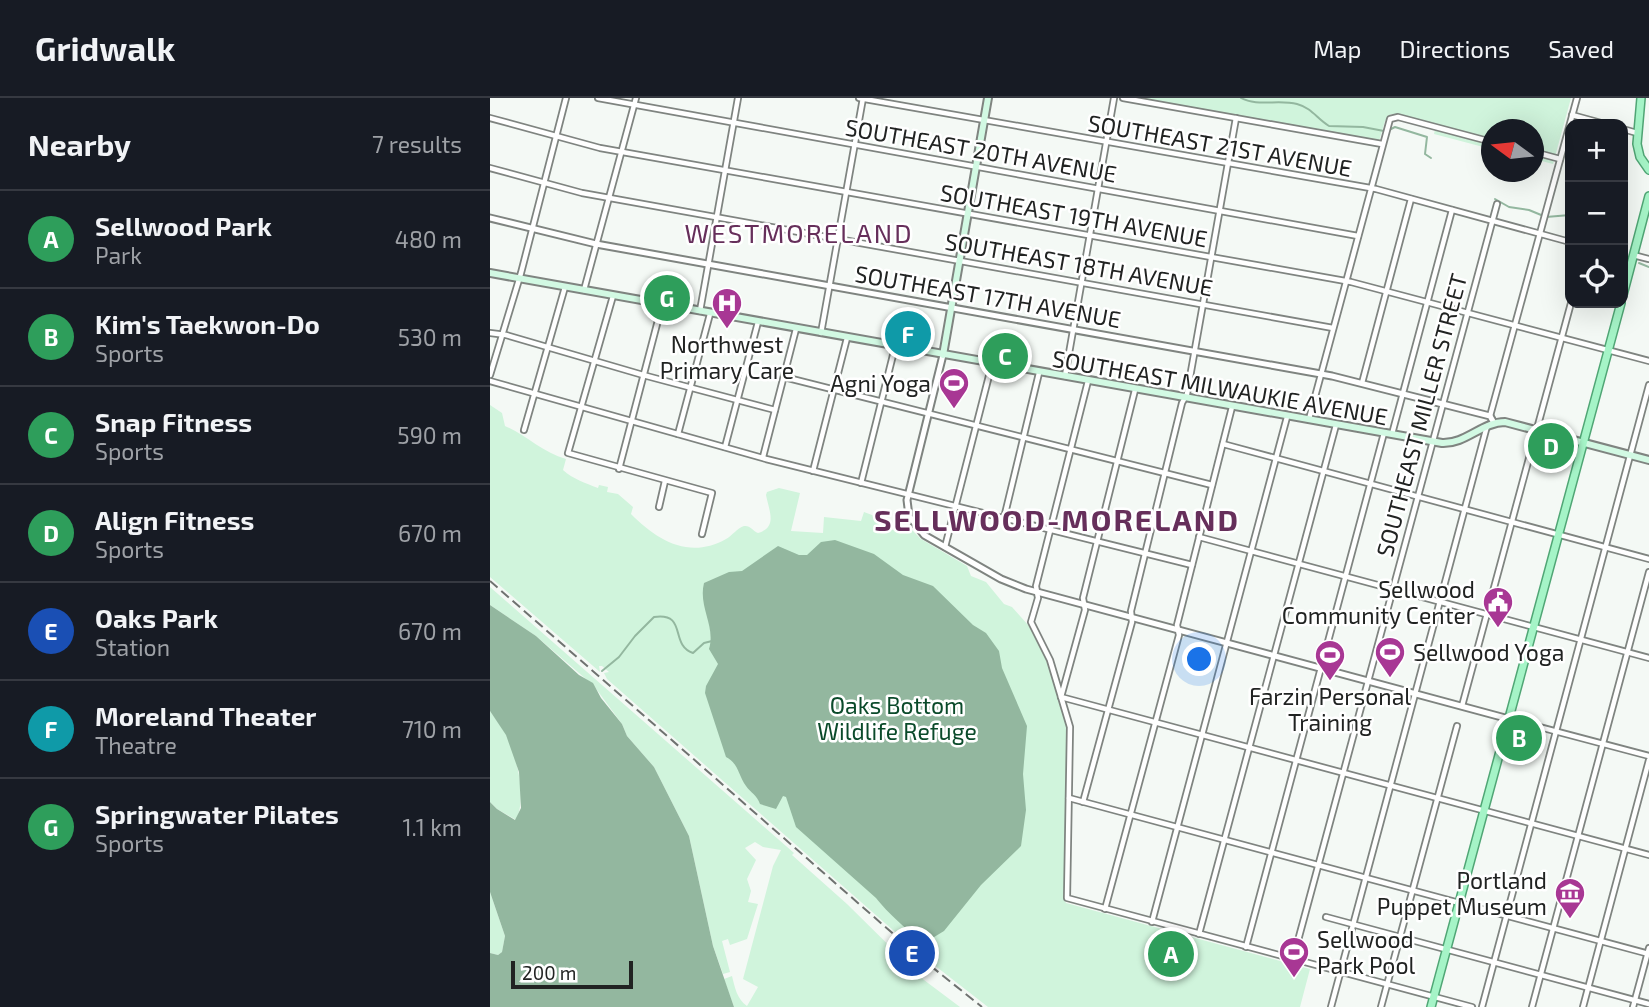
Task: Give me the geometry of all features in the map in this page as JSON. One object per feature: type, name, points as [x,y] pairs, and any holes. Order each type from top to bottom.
[{"type":"main road","points":[[943,355],[988,98]]},
{"type":"main road","points":[[1641,98],[1638,153],[1648,168]]},
{"type":"main road","points":[[1628,275],[1649,196]]},
{"type":"main road","name":"SOUTHEAST MILWAUKIE AVENUE","points":[[490,273],[1432,442],[1453,443],[1491,424]]},
{"type":"main road","points":[[1431,1007],[1620,308]]},
{"type":"main road","points":[[1491,424],[1505,422],[1649,460]]},
{"type":"street","points":[[490,375],[566,98]]},
{"type":"street","name":"SOUTHEAST 20TH AVENUE","points":[[598,98],[1358,236]]},
{"type":"street","points":[[583,291],[636,98]]},
{"type":"street","points":[[700,312],[738,98]]},
{"type":"street","points":[[821,334],[862,98]]},
{"type":"street","name":"SOUTHEAST 21ST AVENUE","points":[[862,98],[1376,189],[1565,241]]},
{"type":"street","points":[[1065,377],[1114,98]]},
{"type":"street","points":[[1123,98],[1382,144]]},
{"type":"street","points":[[1331,1007],[1464,509],[1491,424],[1490,416],[1514,325],[1577,98]]},
{"type":"street","points":[[1572,115],[1587,119]]},
{"type":"street","points":[[1308,420],[1382,144],[1393,117],[1481,139]]},
{"type":"street","name":"SOUTHEAST 19TH AVENUE","points":[[490,118],[593,146],[1346,281],[1649,362]]},
{"type":"street","points":[[1083,802],[1132,622],[1131,611],[1144,554],[1184,399],[1236,118]]},
{"type":"street","points":[[1628,130],[1637,133]]},
{"type":"street","points":[[1544,155],[1560,159]]},
{"type":"street","name":"SOUTHEAST 18TH AVENUE","points":[[490,168],[609,198],[1334,328]]},
{"type":"street","points":[[1362,383],[1411,199]]},
{"type":"street","name":"SOUTHEAST MILLER STREET","points":[[1293,959],[1497,204]]},
{"type":"street","points":[[1246,947],[1345,576],[1371,484],[1402,394],[1452,210]]},
{"type":"street","name":"SOUTHEAST 17TH AVENUE","points":[[490,218],[596,244],[1321,374],[1490,416]]},
{"type":"street","points":[[1633,255],[1649,259]]},
{"type":"street","points":[[524,430],[565,287]]},
{"type":"street","points":[[613,296],[568,453],[712,493],[702,534]]},
{"type":"street","points":[[619,469],[662,305]]},
{"type":"street","points":[[1462,706],[1570,308]]},
{"type":"street","points":[[678,435],[709,314]]},
{"type":"street","points":[[725,447],[758,322]]},
{"type":"street","points":[[763,457],[796,329]]},
{"type":"street","points":[[490,334],[775,410]]},
{"type":"street","points":[[813,471],[847,338]]},
{"type":"street","points":[[860,483],[895,347]]},
{"type":"street","points":[[943,355],[908,494],[907,509],[915,526],[945,547],[1009,583],[1037,592],[1649,758],[1583,1007]]},
{"type":"street","points":[[945,547],[992,364]]},
{"type":"street","points":[[1004,518],[1039,373]]},
{"type":"street","points":[[784,377],[1212,485]]},
{"type":"street","points":[[490,381],[813,471],[1192,565]]},
{"type":"street","points":[[1088,382],[1036,586],[1038,598],[1031,623],[1050,660],[1070,727],[1067,898],[1472,1007]]},
{"type":"street","points":[[1482,1007],[1649,385]]},
{"type":"street","points":[[1061,697],[1085,610],[1083,598],[1135,390]]},
{"type":"street","points":[[1105,909],[1179,635],[1192,565],[1231,407]]},
{"type":"street","points":[[1479,415],[1491,424]]},
{"type":"street","points":[[1152,922],[1287,416]]},
{"type":"street","points":[[1199,934],[1336,425]]},
{"type":"street","points":[[1223,444],[1649,559]]},
{"type":"street","points":[[659,507],[666,481]]},
{"type":"street","points":[[1199,537],[1649,658]]},
{"type":"street","points":[[1532,1007],[1649,572]]},
{"type":"street","points":[[1061,697],[1649,855]]},
{"type":"street","points":[[1381,1007],[1457,726]]},
{"type":"street","points":[[1069,798],[1553,929],[1648,952],[1634,1004]]},
{"type":"street","points":[[1326,917],[1588,988],[1634,1004],[1649,1004]]},
{"type":"green space","points":[[1139,98],[1571,98],[1553,164],[1544,162],[1544,119],[1481,119],[1481,146],[1434,134],[1436,125],[1391,114],[1385,121],[1379,141]]},
{"type":"green space","name":"Oaks Bottom Wildlife Refuge","points":[[490,405],[502,413],[505,426],[550,453],[566,459],[563,470],[598,488],[599,485],[608,487],[607,492],[618,494],[633,507],[631,514],[641,523],[674,544],[699,548],[726,539],[744,526],[758,533],[764,530],[771,518],[767,492],[779,488],[800,493],[791,531],[823,533],[824,517],[861,521],[864,512],[893,530],[900,525],[908,526],[921,539],[967,566],[971,576],[986,582],[1004,604],[1012,607],[1029,626],[1047,660],[1067,727],[1066,903],[1310,969],[1300,1007],[988,1007],[929,961],[936,958],[927,960],[607,679],[604,673],[609,672],[599,666],[600,672],[490,577]]},
{"type":"green space","points":[[490,587],[794,853],[792,855],[847,904],[924,980],[960,1007],[734,1007],[724,979],[732,976],[739,997],[747,1006],[758,987],[743,979],[773,866],[781,850],[763,847],[755,842],[745,848],[756,860],[747,879],[751,891],[748,902],[758,904],[747,939],[730,945],[728,939],[722,941],[730,972],[723,974],[713,946],[689,836],[654,767],[627,736],[622,724],[594,686],[536,636],[490,605]]},
{"type":"green space","points":[[490,711],[506,734],[517,765],[521,801],[516,820],[490,802]]},
{"type":"green space","points":[[490,892],[505,936],[502,952],[498,955],[490,953]]},
{"type":"shaded area","points":[[835,540],[874,554],[903,575],[933,586],[973,625],[986,633],[999,651],[1002,668],[1027,726],[1023,774],[1026,810],[1021,846],[981,885],[944,931],[926,942],[899,922],[796,827],[786,797],[783,796],[776,809],[760,804],[733,763],[726,757],[705,693],[718,664],[709,649],[711,641],[703,600],[704,583],[729,572],[742,571],[778,546],[799,555],[807,555],[821,542]]},
{"type":"shaded area","points":[[490,605],[536,636],[579,675],[593,683],[601,698],[622,724],[627,736],[654,767],[689,836],[713,946],[734,1007],[490,1007],[490,953],[498,955],[502,952],[505,936],[490,892],[490,802],[515,820],[521,808],[519,772],[506,735],[490,711]]},
{"type":"waterway","points":[[1241,98],[1254,102],[1297,104],[1307,108],[1329,126],[1384,131]]},
{"type":"waterway","points":[[1389,130],[1395,127],[1427,137],[1425,154],[1431,158]]},
{"type":"waterway","points":[[1495,199],[1509,207],[1529,210],[1546,217],[1565,215]]},
{"type":"waterway","points":[[1639,263],[1649,267]]},
{"type":"waterway","points":[[602,671],[619,657],[654,617],[671,619],[682,643],[693,653],[704,643],[712,641]]},
{"type":"railway","points":[[490,581],[922,959],[982,1007]]},
{"type":"place","name":"Springwater Pilates","points":[[667,298]]},
{"type":"place","name":"Northwest Primary Care","points":[[727,330]]},
{"type":"place","name":"Moreland Theater","points":[[908,334]]},
{"type":"place","name":"Snap Fitness","points":[[1005,356]]},
{"type":"place","name":"Agni Yoga","points":[[954,410]]},
{"type":"place","name":"Align Fitness","points":[[1551,446]]},
{"type":"place","name":"Sellwood Community Center","points":[[1498,629]]},
{"type":"place","name":"Sellwood Yoga","points":[[1390,679]]},
{"type":"place","name":"Farzin Personal Training","points":[[1330,682]]},
{"type":"place","name":"Kim's Taekwon-Do","points":[[1519,738]]},
{"type":"place","name":"Portland Puppet Museum","points":[[1570,920]]},
{"type":"place","name":"Oaks Park","points":[[912,953]]},
{"type":"place","name":"Sellwood Park","points":[[1171,954]]},
{"type":"place","name":"Sellwood Park Pool","points":[[1294,979]]},
{"type":"district","name":"WESTMORELAND","points":[[799,232]]},
{"type":"district","name":"SELLWOOD-MORELAND","points":[[1057,519]]}]
